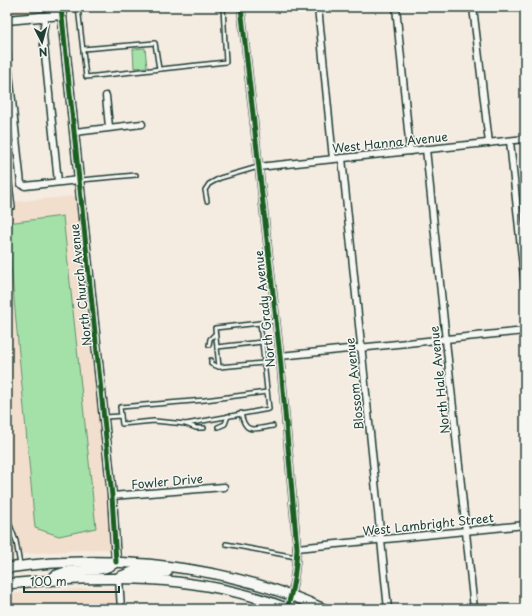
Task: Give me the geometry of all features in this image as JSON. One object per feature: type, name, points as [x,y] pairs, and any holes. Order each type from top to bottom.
[{"type":"main road","points":[[7,568],[75,562],[116,562],[220,575],[292,594],[324,609]]},
{"type":"main road","points":[[49,580],[65,571],[107,569],[116,562]]},
{"type":"main road","points":[[118,578],[135,571],[156,573],[188,571]]},
{"type":"main road","points":[[7,584],[49,580],[118,578],[170,580],[217,587],[288,608]]},
{"type":"street","name":"North Grady Avenue","points":[[241,7],[280,356],[297,548],[292,594],[288,608]]},
{"type":"street","points":[[318,7],[333,159]]},
{"type":"street","points":[[396,7],[410,151]]},
{"type":"street","points":[[473,7],[488,143]]},
{"type":"street","points":[[7,20],[45,16],[63,9]]},
{"type":"street","name":"North Church Avenue","points":[[63,9],[112,496],[116,562]]},
{"type":"street","points":[[45,16],[43,35],[58,182]]},
{"type":"street","points":[[7,54],[20,181],[22,185],[79,180]]},
{"type":"street","points":[[106,96],[109,127]]},
{"type":"street","points":[[75,132],[142,124]]},
{"type":"street","name":"West Hanna Avenue","points":[[258,167],[525,139]]},
{"type":"street","points":[[510,141],[525,287]]},
{"type":"street","name":"North Hale Avenue","points":[[426,149],[474,609]]},
{"type":"street","name":"Blossom Avenue","points":[[342,158],[388,609]]},
{"type":"street","points":[[280,356],[525,331]]},
{"type":"street","name":"Fowler Drive","points":[[112,496],[224,487]]},
{"type":"street","name":"West Lambright Street","points":[[297,548],[525,525]]},
{"type":"street","points":[[118,578],[121,609]]},
{"type":"lane","points":[[78,7],[86,77],[226,62],[223,7]]},
{"type":"lane","points":[[83,50],[155,43],[159,69]]},
{"type":"lane","points":[[7,161],[13,207],[7,207]]},
{"type":"lane","points":[[207,201],[205,190],[209,184],[232,174],[258,167]]},
{"type":"lane","points":[[79,180],[136,175]]},
{"type":"lane","points":[[219,367],[215,328],[276,321]]},
{"type":"lane","points":[[186,424],[269,409],[260,323]]},
{"type":"lane","points":[[209,345],[210,339],[215,334]]},
{"type":"lane","points":[[217,347],[262,342]]},
{"type":"lane","points":[[211,360],[211,364],[219,367],[264,363]]},
{"type":"lane","points":[[204,428],[196,428],[186,424],[154,420],[122,424],[120,407],[205,400],[267,392]]},
{"type":"lane","points":[[241,413],[243,425],[246,428],[252,429],[273,426]]},
{"type":"lane","points":[[104,417],[121,416]]},
{"type":"lane","points":[[218,427],[224,424],[228,416]]},
{"type":"lane","points":[[7,517],[16,541],[21,567]]},
{"type":"lane","points":[[226,544],[296,557]]},
{"type":"shaded area","points":[[7,7],[58,7],[58,11],[7,16]]},
{"type":"shaded area","points":[[7,128],[13,202],[76,196],[111,549],[7,555],[7,230],[35,528],[62,216],[7,223]]},
{"type":"shaded area","points":[[93,588],[116,589],[118,609],[7,609],[7,594]]},
{"type":"green space","points":[[145,48],[147,67],[134,68],[133,49]]},
{"type":"green space","points":[[63,216],[96,528],[59,536],[35,528],[7,223]]},
{"type":"cycle path","points":[[61,7],[112,496],[116,562]]},
{"type":"cycle path","points":[[241,7],[280,356],[297,548],[294,578],[287,608]]}]
